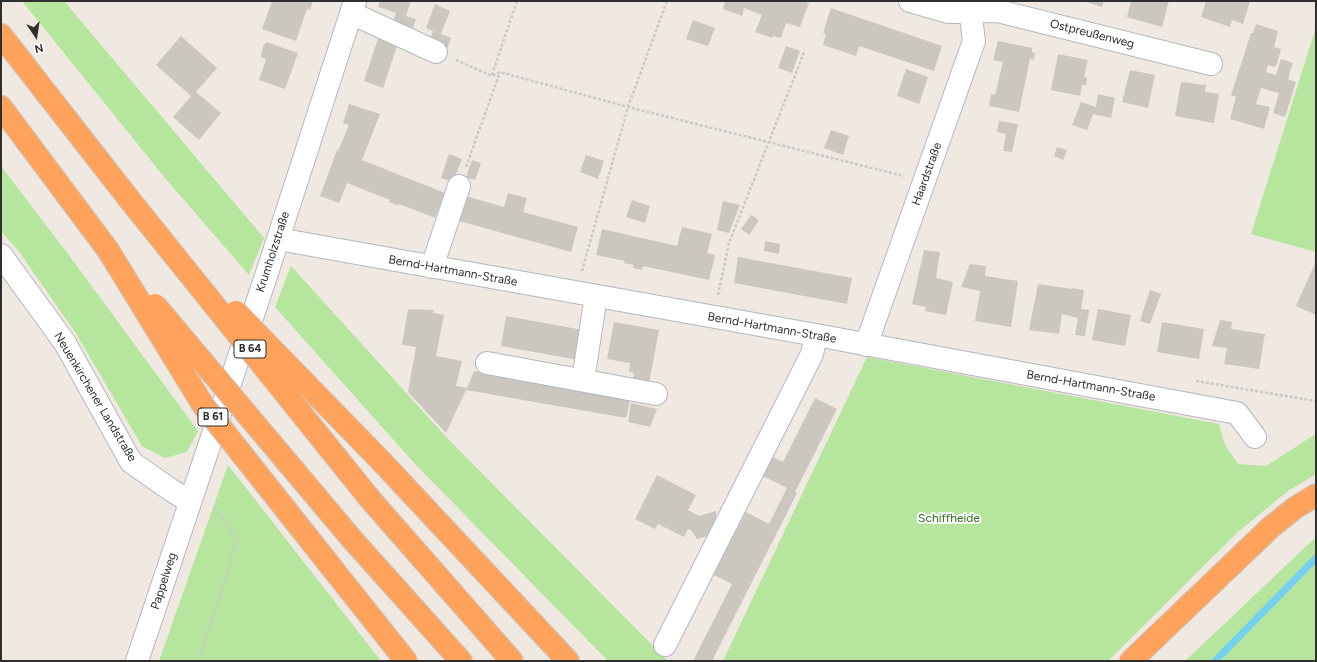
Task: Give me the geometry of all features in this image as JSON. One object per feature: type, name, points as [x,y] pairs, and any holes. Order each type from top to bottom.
[{"type":"highway","name":"B 64","points":[[1,35],[129,199],[370,499],[512,661]]},
{"type":"highway","points":[[1,107],[108,250],[352,538],[461,661]]},
{"type":"highway","name":"B 64","points":[[129,199],[382,462],[568,661]]},
{"type":"highway","name":"B 61","points":[[108,250],[204,405],[406,661]]},
{"type":"highway","points":[[1131,661],[1271,527],[1316,494]]},
{"type":"highway","points":[[1148,661],[1280,534],[1316,507]]},
{"type":"street","name":"Ostpreußenweg","points":[[910,1],[948,12],[970,6],[998,11],[1212,64]]},
{"type":"street","name":"Haardstraße","points":[[866,345],[974,40],[970,6]]},
{"type":"street","points":[[353,7],[436,52]]},
{"type":"street","name":"Krumholzstraße","points":[[193,494],[353,7]]},
{"type":"street","points":[[432,267],[459,186]]},
{"type":"street","name":"Bernd-Hartmann-Straße","points":[[278,239],[816,335],[1237,413],[1256,437]]},
{"type":"street","name":"Neuenkirchener Landstraße","points":[[1,255],[65,343],[131,462],[171,490],[193,494]]},
{"type":"street","points":[[583,380],[587,294]]},
{"type":"street","points":[[665,645],[812,354],[816,335]]},
{"type":"street","points":[[487,363],[656,394]]},
{"type":"street","name":"Pappelweg","points":[[138,661],[193,494]]},
{"type":"path","points":[[492,76],[517,1]]},
{"type":"path","points":[[587,294],[580,278],[628,107],[667,1]]},
{"type":"path","points":[[713,317],[729,243],[805,50]]},
{"type":"path","points":[[436,52],[492,76],[500,72],[628,107],[924,181]]},
{"type":"path","points":[[459,186],[500,72]]},
{"type":"path","points":[[193,494],[226,522],[237,541],[198,661]]},
{"type":"green space","points":[[22,1],[64,1],[264,238],[249,275],[165,178]]},
{"type":"green space","points":[[1316,27],[1316,252],[1251,234]]},
{"type":"green space","points":[[1,166],[74,262],[198,431],[187,452],[165,458],[142,446],[77,335],[20,253],[1,231]]},
{"type":"green space","points":[[291,266],[448,439],[668,661],[608,661],[415,464],[275,307]]},
{"type":"green space","name":"Schiffheide","points":[[867,357],[1219,424],[1225,445],[1238,464],[1266,466],[1316,434],[1316,474],[1288,491],[1238,532],[1108,661],[723,661]]},
{"type":"green space","points":[[228,465],[381,661],[159,661]]},
{"type":"green space","points":[[1316,538],[1316,661],[1185,661],[1314,539]]},
{"type":"building","points":[[272,1],[313,1],[310,10],[307,9],[296,41],[262,29]]},
{"type":"building","points":[[380,1],[411,1],[406,16],[416,19],[411,34],[391,28],[396,13],[378,7]]},
{"type":"building","points":[[725,1],[803,1],[809,3],[800,27],[786,23],[781,38],[773,36],[772,38],[755,32],[762,15],[744,8],[742,16],[723,9]]},
{"type":"building","points":[[1084,1],[1104,1],[1102,7]]},
{"type":"building","points":[[1131,1],[1169,1],[1162,27],[1127,17]]},
{"type":"building","points":[[1206,1],[1250,1],[1243,24],[1232,20],[1230,27],[1201,17]]},
{"type":"building","points":[[435,4],[450,11],[441,34],[451,38],[447,49],[429,41],[433,31],[426,28]]},
{"type":"building","points":[[831,8],[942,46],[934,71],[859,46],[856,56],[823,45],[826,34],[823,33]]},
{"type":"building","points":[[693,20],[715,28],[708,46],[686,39]]},
{"type":"building","points":[[1256,24],[1278,31],[1274,47],[1281,49],[1276,66],[1274,67],[1268,65],[1266,72],[1276,75],[1281,59],[1293,63],[1288,79],[1296,82],[1285,117],[1273,113],[1279,93],[1261,88],[1256,104],[1270,107],[1264,129],[1230,119],[1236,97],[1231,95],[1251,33],[1253,33]]},
{"type":"building","points":[[380,32],[399,40],[383,88],[364,81]]},
{"type":"building","points":[[181,36],[217,68],[196,92],[221,113],[199,140],[173,117],[191,96],[156,65]]},
{"type":"building","points":[[998,41],[1032,48],[1032,52],[1035,53],[1034,60],[1030,59],[1019,112],[989,106],[991,94],[995,95],[1003,62],[993,60]]},
{"type":"building","points":[[266,42],[298,53],[285,89],[259,80],[266,59],[261,57],[261,55]]},
{"type":"building","points":[[786,46],[800,51],[792,73],[778,68]]},
{"type":"building","points":[[1058,54],[1088,60],[1084,77],[1087,78],[1086,85],[1082,85],[1080,96],[1051,90]]},
{"type":"building","points":[[906,69],[928,77],[919,104],[897,96]]},
{"type":"building","points":[[1130,70],[1155,75],[1148,108],[1122,102]]},
{"type":"building","points":[[1181,82],[1206,85],[1205,92],[1219,94],[1214,123],[1175,116]]},
{"type":"building","points":[[1098,94],[1115,98],[1111,118],[1093,114],[1087,130],[1072,125],[1081,102],[1096,107]]},
{"type":"building","points":[[349,104],[380,114],[362,160],[445,193],[435,218],[399,204],[399,206],[389,202],[390,200],[347,183],[339,203],[320,196],[337,150],[338,151],[349,125],[343,123]]},
{"type":"building","points":[[999,121],[1018,124],[1012,152],[1003,151],[1006,134],[997,132]]},
{"type":"building","points":[[831,130],[849,136],[843,155],[824,148]]},
{"type":"building","points":[[1057,147],[1067,150],[1063,160],[1054,156]]},
{"type":"building","points":[[449,154],[462,159],[453,182],[441,178]]},
{"type":"building","points":[[586,155],[604,161],[598,179],[580,172]]},
{"type":"building","points":[[472,160],[481,163],[475,180],[466,177]]},
{"type":"building","points":[[508,193],[527,198],[523,212],[578,227],[571,252],[459,221],[466,196],[504,207]]},
{"type":"building","points":[[632,200],[650,206],[645,223],[626,217]]},
{"type":"building","points":[[723,201],[740,205],[729,233],[717,230]]},
{"type":"building","points":[[751,215],[759,220],[749,235],[741,229]]},
{"type":"building","points":[[682,227],[712,234],[707,253],[715,255],[709,280],[643,266],[642,270],[633,268],[634,265],[624,263],[625,261],[596,255],[602,229],[677,246]]},
{"type":"building","points":[[765,241],[780,244],[779,254],[764,251]]},
{"type":"building","points":[[924,250],[940,252],[936,278],[953,282],[946,315],[925,311],[926,307],[912,304]]},
{"type":"building","points":[[738,257],[852,278],[847,304],[734,283]]},
{"type":"building","points":[[1316,261],[1316,315],[1296,306]]},
{"type":"building","points":[[970,264],[986,266],[985,276],[1018,281],[1011,327],[975,321],[980,291],[961,287]]},
{"type":"building","points":[[1038,284],[1084,290],[1081,309],[1089,310],[1085,336],[1075,335],[1078,318],[1062,314],[1059,334],[1029,330]]},
{"type":"building","points":[[1150,290],[1161,294],[1150,324],[1140,321]]},
{"type":"building","points":[[408,309],[434,310],[433,313],[444,315],[436,356],[462,361],[456,386],[467,388],[474,371],[573,389],[630,400],[626,418],[466,390],[446,433],[408,392],[416,347],[402,345]]},
{"type":"building","points":[[1098,309],[1131,315],[1125,346],[1092,340]]},
{"type":"building","points":[[506,316],[583,330],[578,360],[501,346]]},
{"type":"building","points":[[1220,320],[1232,322],[1231,329],[1265,334],[1259,369],[1224,364],[1227,348],[1212,346]]},
{"type":"building","points":[[614,322],[659,330],[649,384],[633,381],[634,373],[629,372],[630,363],[607,359]]},
{"type":"building","points":[[1162,322],[1204,329],[1199,359],[1157,352]]},
{"type":"building","points":[[815,398],[837,409],[795,492],[797,493],[712,661],[693,661],[732,584],[710,573],[718,556],[722,558],[746,512],[769,524],[787,488],[759,474],[769,455],[783,462]]},
{"type":"building","points":[[631,403],[657,409],[650,427],[628,422]]},
{"type":"building","points":[[657,475],[696,495],[688,510],[699,516],[716,511],[717,533],[697,539],[692,531],[688,529],[684,537],[658,524],[655,529],[635,519]]},
{"type":"waterway","points":[[1215,661],[1316,558]]}]
